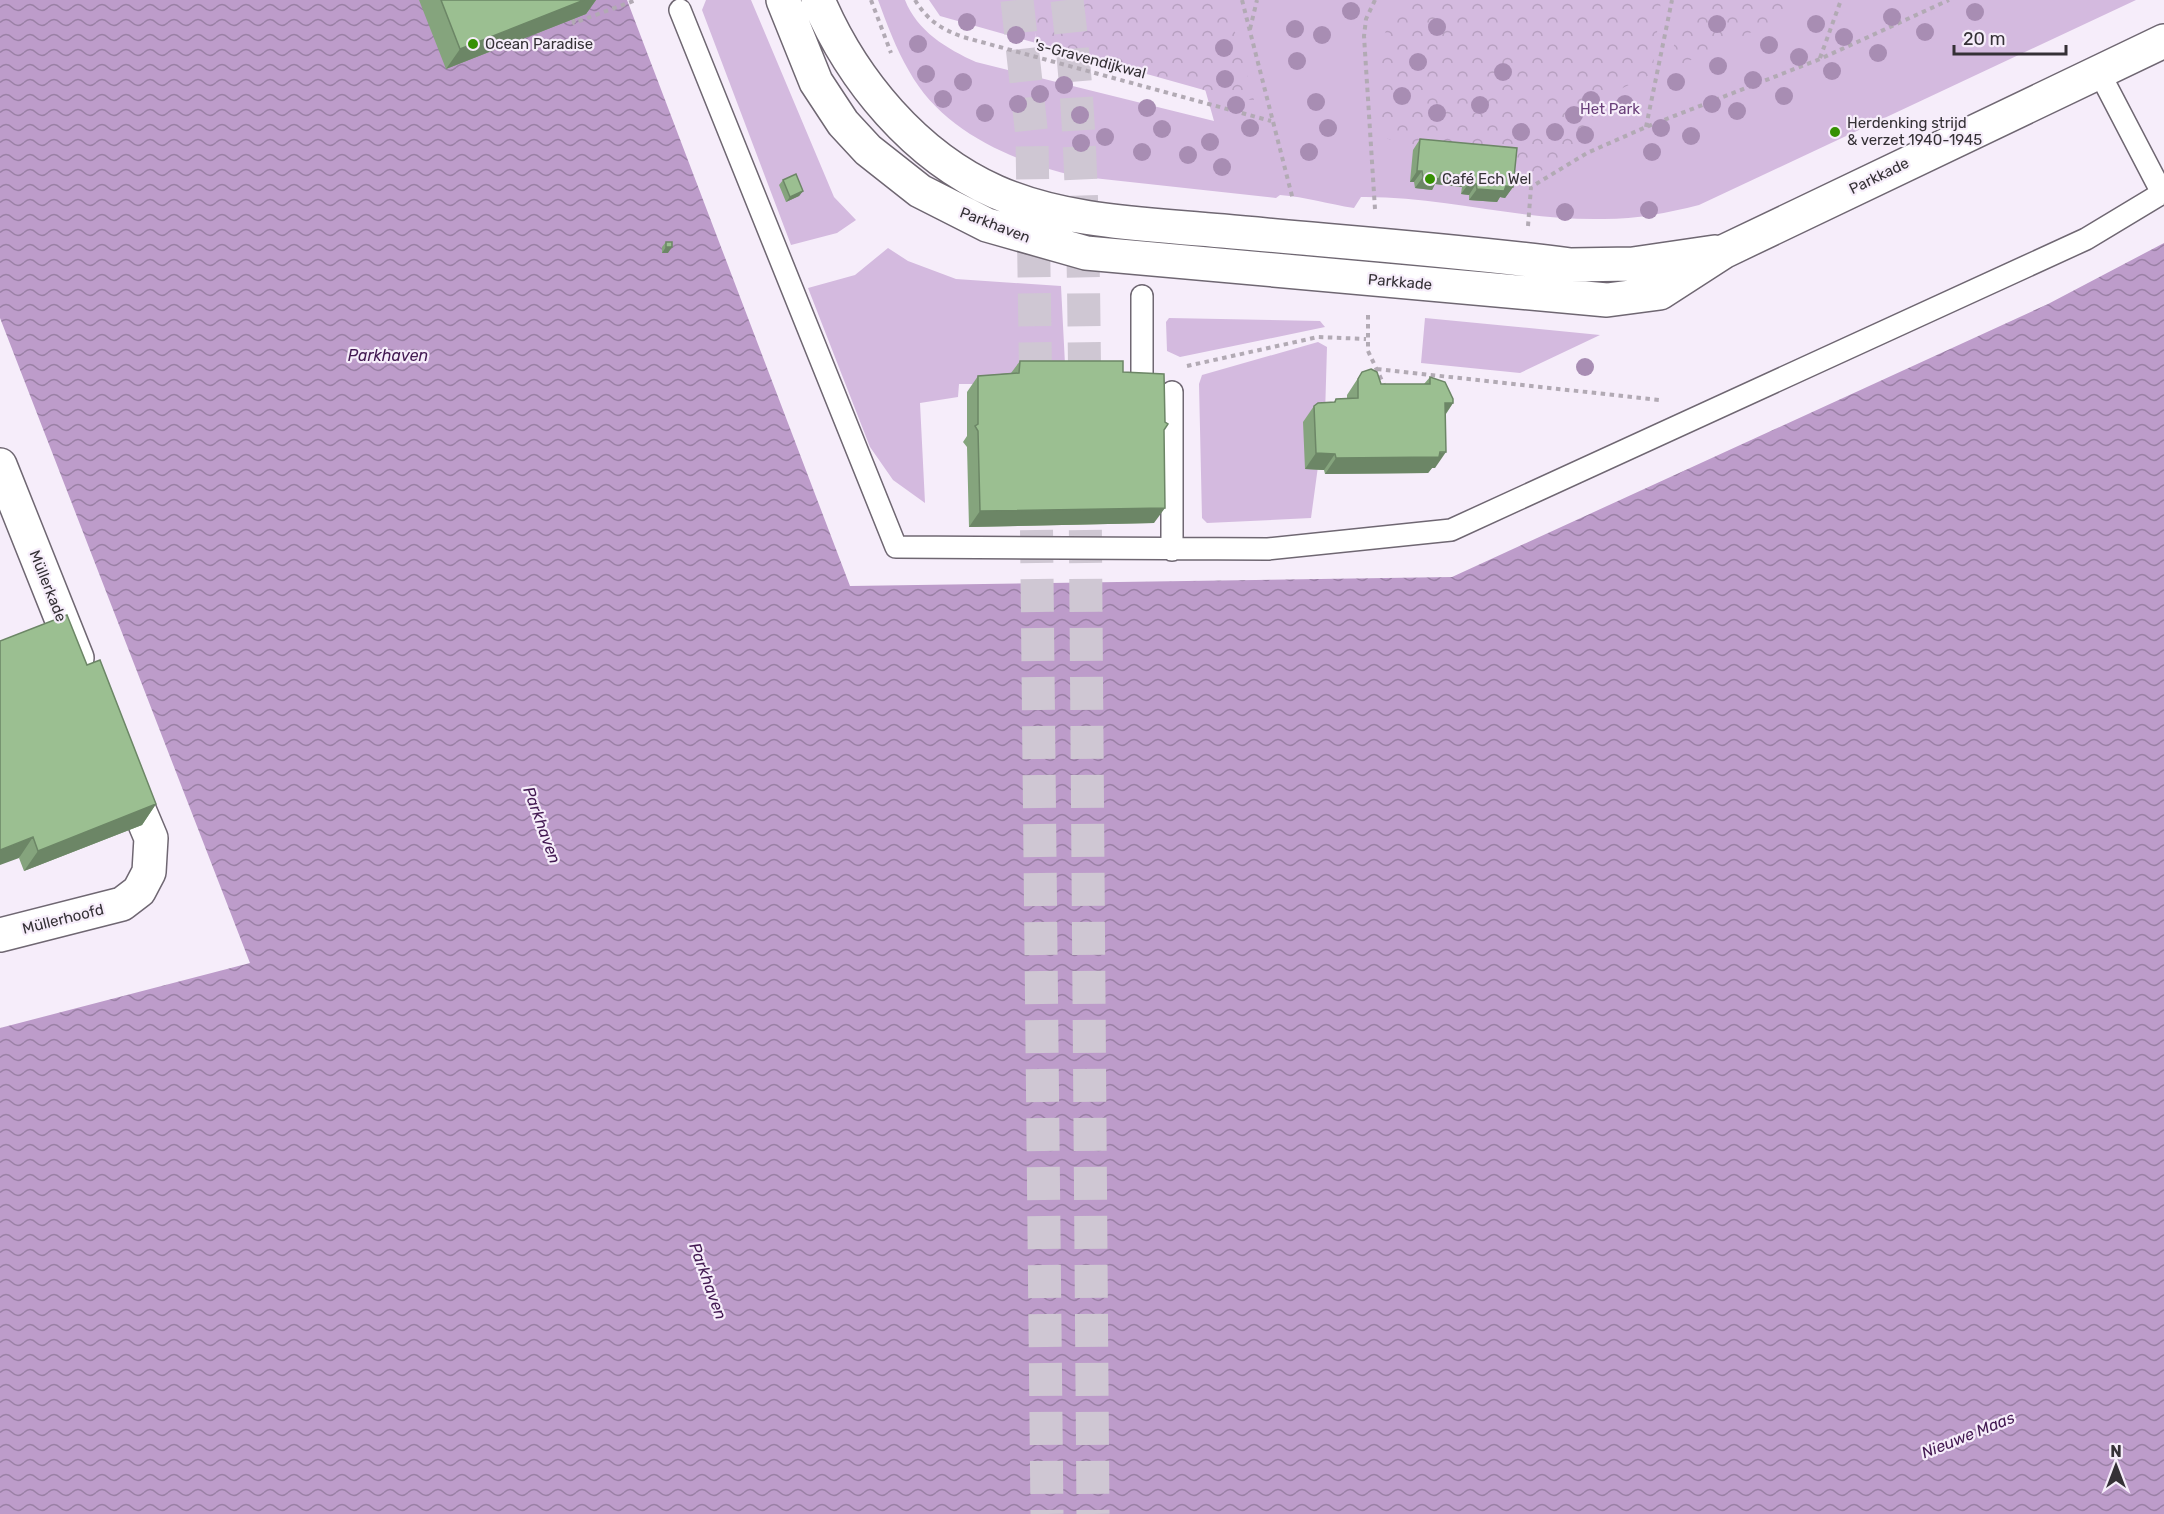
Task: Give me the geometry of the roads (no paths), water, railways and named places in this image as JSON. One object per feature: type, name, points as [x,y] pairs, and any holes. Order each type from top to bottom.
[{"type":"street","name":"Parkhaven","points":[[783,0],[816,82],[843,123],[868,150],[899,175],[920,191],[953,210],[987,225],[1086,253],[1312,274]]},
{"type":"street","name":"Parkhaven","points":[[818,0],[844,53],[865,84],[907,131],[960,173],[996,192],[1052,210],[1089,217],[1303,238]]},
{"type":"street","name":"Parkkade","points":[[1312,274],[1621,299],[1660,292],[1725,251],[2164,41]]},
{"type":"street","name":"Parkkade","points":[[1303,238],[1571,265],[1602,266],[1725,251]]},
{"type":"street","name":"Müllerkade","points":[[0,465],[89,686]]},
{"type":"street","name":"Müllerhoofd","points":[[0,935],[125,903],[139,891],[149,872],[151,838],[115,751]]},
{"type":"lane","points":[[680,10],[896,547],[1268,549],[1450,530],[2086,239],[2163,192],[2099,72]]},
{"type":"lane","points":[[1142,296],[1142,377]]},
{"type":"lane","points":[[1172,392],[1172,550]]},
{"type":"water","name":"Nieuwe Maas","points":[[0,0],[627,0],[850,586],[1452,577],[2048,304],[2164,243],[2164,1514],[0,1514],[0,1028],[250,963],[0,318]]},
{"type":"tunnel","points":[[1017,0],[1032,137],[1036,405]]},
{"type":"tunnel","points":[[1067,0],[1080,152],[1085,405]]},
{"type":"tunnel","points":[[1036,481],[1047,1514]]},
{"type":"tunnel","points":[[1085,481],[1093,1514]]},
{"type":"place","name":"Ocean Paradise","points":[[473,44]]},
{"type":"place","name":"Herdenking strijd & verzet 1940-1945","points":[[1835,132]]},
{"type":"place","name":"Café Ech Wel","points":[[1430,179]]},
{"type":"park label","name":"Het Park","points":[[1610,109]]}]
